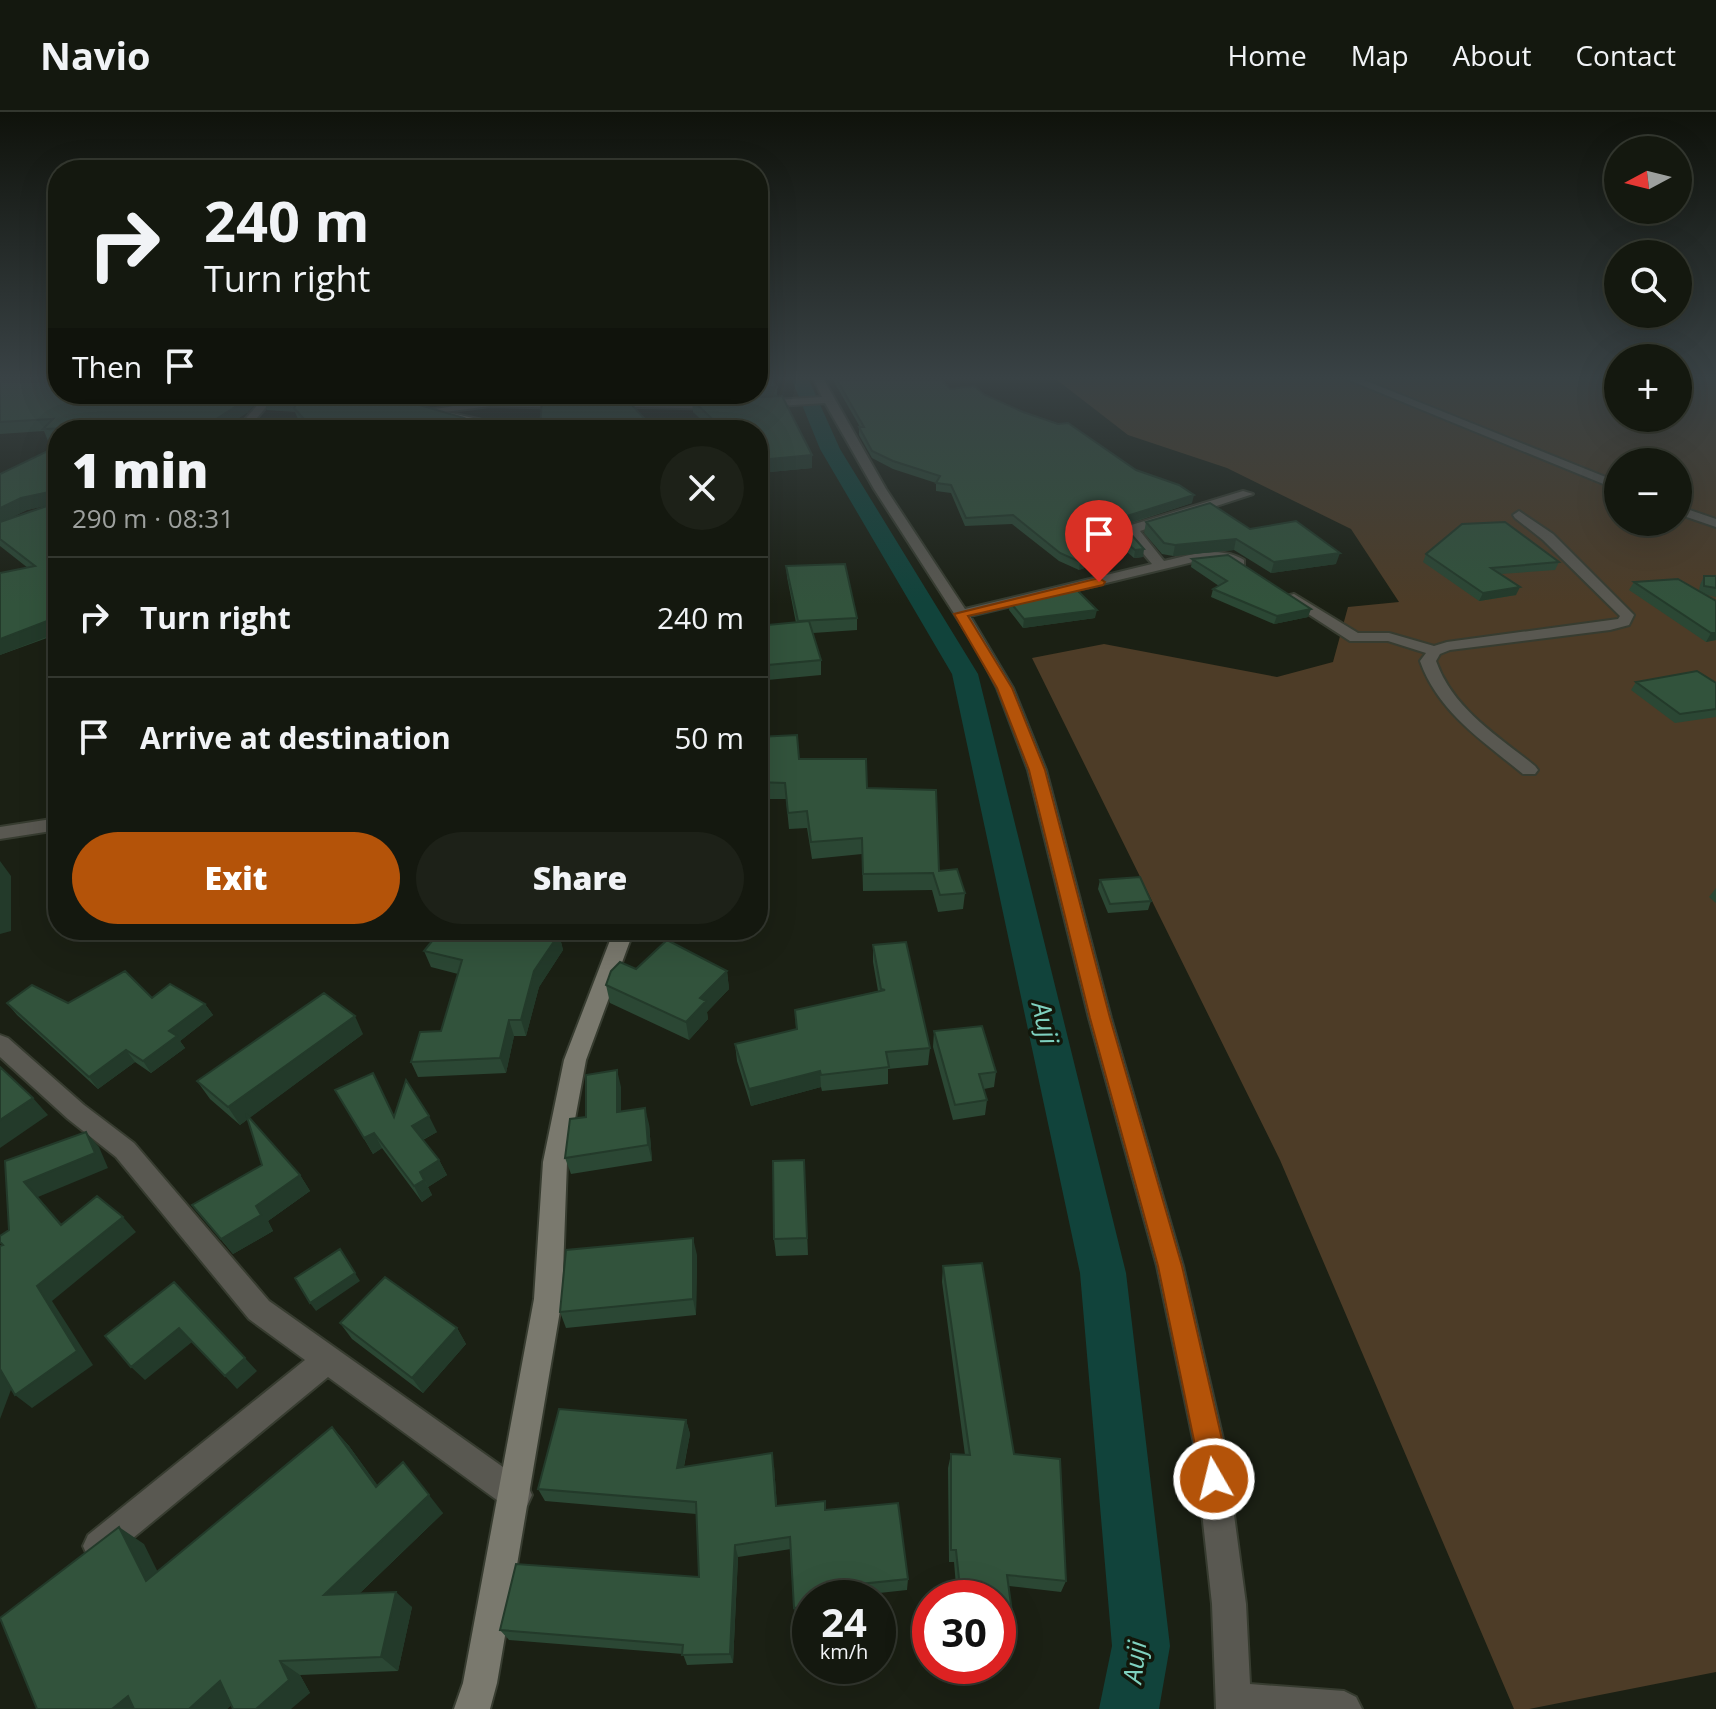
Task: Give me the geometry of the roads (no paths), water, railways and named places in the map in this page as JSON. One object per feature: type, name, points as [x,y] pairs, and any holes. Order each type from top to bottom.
[{"type":"street","points":[[860,455],[1005,688],[1037,770],[1100,1018],[1170,1266],[1210,1448],[1229,1604],[1234,1704],[1344,1709]]},
{"type":"street","points":[[1540,455],[1604,480]]},
{"type":"street","points":[[1159,564],[1134,536],[1133,529],[1247,494]]},
{"type":"street","points":[[1275,588],[1355,638],[1389,637],[1435,651],[1478,641],[1586,630],[1624,622],[1627,615],[1621,605],[1548,537],[1519,515]]},
{"type":"street","points":[[1692,515],[1716,523]]},
{"type":"street","points":[[961,614],[1126,576],[1159,564],[1229,556],[1252,572]]},
{"type":"street","points":[[1435,651],[1428,661],[1432,678],[1455,707],[1529,770]]},
{"type":"street","points":[[0,833],[48,826]]},
{"type":"street","points":[[472,1709],[480,1683],[516,1495],[548,1299],[555,1162],[575,1060],[620,940]]},
{"type":"street","points":[[0,1044],[76,1112],[125,1150],[259,1310],[516,1495]]},
{"type":"street","points":[[73,1567],[328,1359]]},
{"type":"waterway","name":"Auji","points":[[833,455],[965,674],[1103,1273],[1141,1646],[1129,1709]]}]
